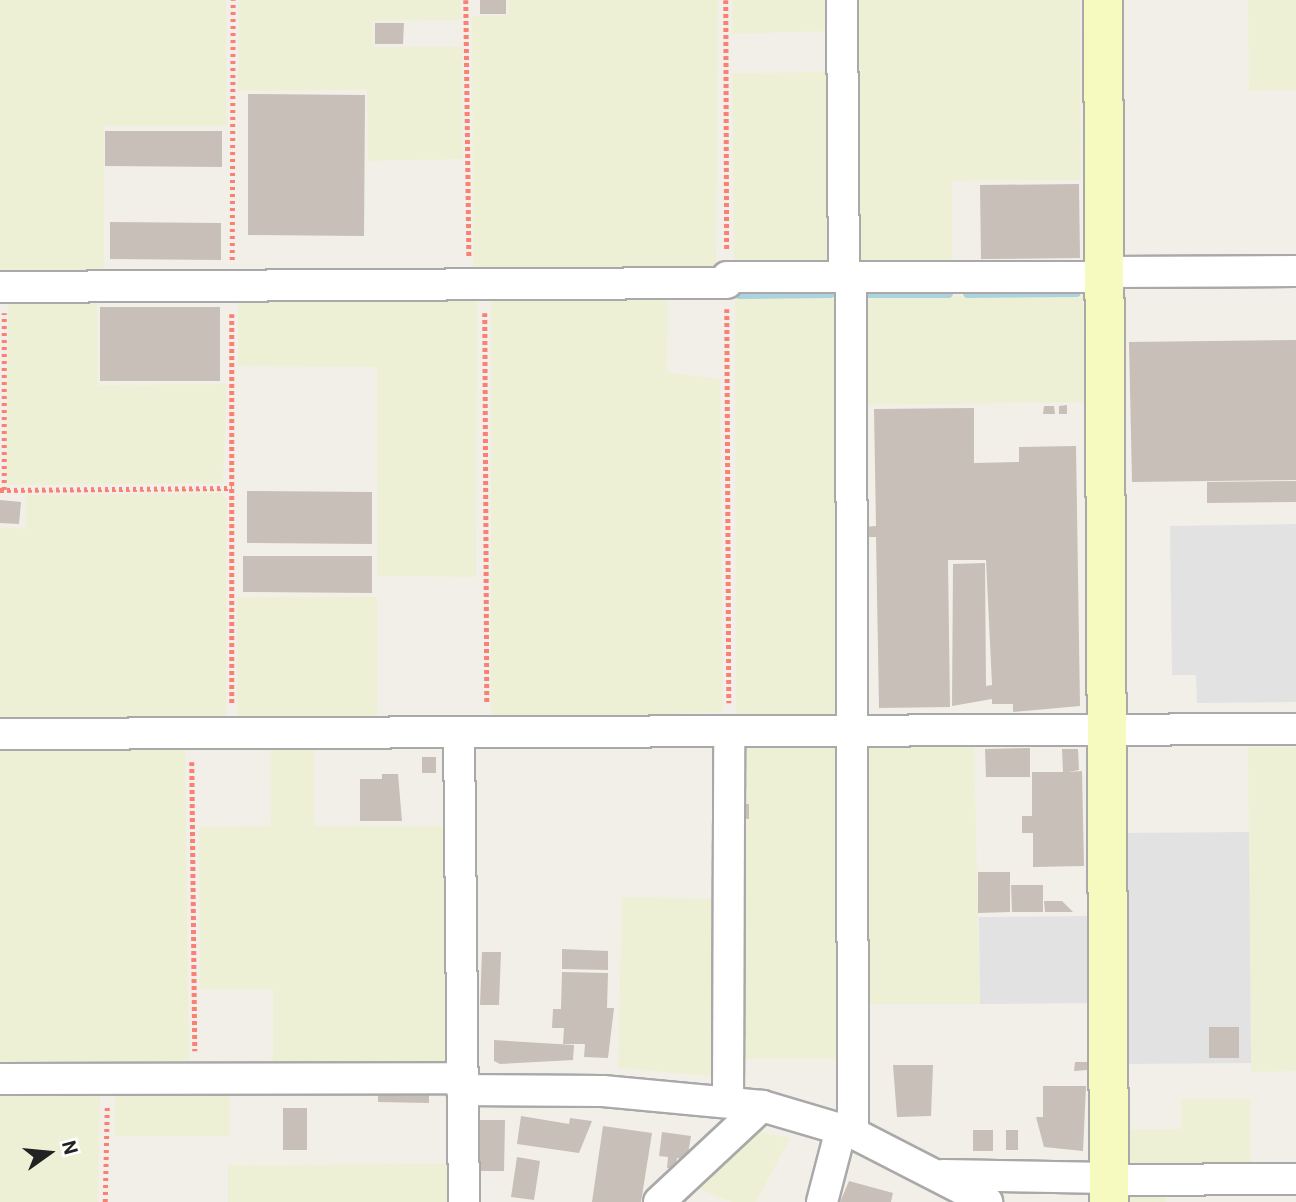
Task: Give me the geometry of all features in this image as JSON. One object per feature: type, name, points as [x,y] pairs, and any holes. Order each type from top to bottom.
[{"type":"street","points":[[822,1202],[847,1131],[852,731],[842,0]]},
{"type":"street","points":[[1103,0],[1109,1187]]},
{"type":"street","points":[[2,287],[477,284],[1296,271]]},
{"type":"street","points":[[0,734],[1296,729]]},
{"type":"street","points":[[464,1202],[462,1084],[473,732]]},
{"type":"street","points":[[728,1102],[729,732]]},
{"type":"street","points":[[0,1079],[195,1079],[462,1084],[603,1091],[728,1102],[762,1107],[847,1131],[987,1202]]},
{"type":"street","points":[[659,1202],[762,1107]]},
{"type":"street","points":[[936,1175],[1109,1187],[1296,1179]]},
{"type":"path","points":[[232,733],[233,0]]},
{"type":"path","points":[[466,0],[477,284],[473,732]]},
{"type":"path","points":[[726,0],[729,732]]},
{"type":"path","points":[[2,287],[2,490],[232,488]]},
{"type":"path","points":[[191,733],[195,1079]]},
{"type":"path","points":[[105,1202],[108,1079]]},
{"type":"green space","points":[[0,0],[226,0],[227,126],[104,126],[104,279],[0,281]]},
{"type":"green space","points":[[239,0],[461,0],[461,20],[372,21],[373,47],[462,47],[463,159],[368,161],[367,90],[238,91]]},
{"type":"green space","points":[[509,0],[718,0],[716,275],[482,277],[473,269],[472,16],[509,15]]},
{"type":"green space","points":[[732,0],[833,0],[833,31],[732,34]]},
{"type":"green space","points":[[851,0],[1080,0],[1081,180],[952,181],[952,265],[859,266],[852,258]]},
{"type":"green space","points":[[1248,0],[1296,0],[1296,90],[1249,91]]},
{"type":"green space","points":[[833,72],[835,261],[827,267],[740,267],[734,262],[732,73]]},
{"type":"green space","points":[[1083,295],[1085,402],[858,405],[856,297]]},
{"type":"green space","points":[[842,297],[841,718],[742,717],[736,711],[735,298]]},
{"type":"green space","points":[[238,300],[477,301],[476,577],[377,576],[377,367],[238,366]]},
{"type":"green space","points":[[668,300],[667,372],[720,379],[723,712],[497,720],[491,714],[491,301]]},
{"type":"green space","points":[[8,302],[97,302],[98,385],[227,384],[223,483],[6,485]]},
{"type":"green space","points":[[221,493],[227,500],[226,721],[0,721],[0,527],[26,529],[26,495]]},
{"type":"green space","points":[[237,597],[377,597],[377,720],[237,719]]},
{"type":"green space","points":[[974,743],[980,1004],[860,1004],[858,744]]},
{"type":"green space","points":[[742,744],[846,744],[849,1059],[737,1059]]},
{"type":"green space","points":[[185,746],[189,1066],[0,1068],[0,747]]},
{"type":"green space","points":[[270,746],[314,746],[314,826],[447,826],[448,1065],[273,1066],[273,989],[200,989],[199,827],[271,826]]},
{"type":"green space","points":[[1248,747],[1296,747],[1296,1071],[1251,1072]]},
{"type":"green space","points":[[622,897],[717,899],[713,1076],[618,1068]]},
{"type":"green space","points":[[115,1087],[230,1087],[230,1136],[115,1136]]},
{"type":"green space","points":[[0,1088],[100,1093],[98,1202],[0,1202]]},
{"type":"green space","points":[[1181,1099],[1251,1099],[1251,1169],[1131,1170],[1124,1164],[1123,1129],[1181,1129]]},
{"type":"green space","points":[[747,1129],[790,1138],[756,1202],[732,1202],[689,1185]]},
{"type":"green space","points":[[449,1164],[450,1202],[228,1202],[228,1165]]},
{"type":"green space","points":[[1124,1192],[1166,1193],[1166,1202],[1124,1202]]},
{"type":"shaded area","points":[[1296,524],[1296,702],[1197,703],[1196,675],[1172,675],[1170,526]]},
{"type":"shaded area","points":[[1249,832],[1251,1063],[1125,1064],[1124,833]]},
{"type":"shaded area","points":[[1091,916],[1092,1003],[980,1004],[979,917]]},
{"type":"building","points":[[480,0],[506,0],[506,14],[480,14]]},
{"type":"building","points":[[375,23],[404,23],[403,44],[375,44]]},
{"type":"building","points":[[248,94],[365,95],[364,236],[248,235]]},
{"type":"building","points":[[105,131],[222,131],[222,167],[105,166]]},
{"type":"building","points":[[1079,184],[1080,258],[981,259],[980,185]]},
{"type":"building","points":[[110,222],[221,223],[221,260],[110,259]]},
{"type":"building","points":[[100,307],[220,307],[220,381],[100,381]]},
{"type":"building","points":[[1296,340],[1296,480],[1132,482],[1129,342]]},
{"type":"building","points":[[1067,405],[1067,414],[1059,414],[1059,406]]},
{"type":"building","points":[[1044,406],[1054,406],[1055,414],[1043,414]]},
{"type":"building","points":[[974,408],[974,463],[1019,462],[1019,447],[1076,446],[1080,706],[1013,712],[1013,704],[992,704],[992,699],[952,706],[953,564],[985,563],[986,686],[992,685],[986,560],[948,560],[950,707],[879,708],[876,537],[863,537],[863,527],[876,526],[874,409]]},
{"type":"building","points":[[1296,481],[1296,502],[1207,503],[1207,482]]},
{"type":"building","points":[[247,491],[372,492],[372,544],[247,543]]},
{"type":"building","points":[[0,500],[21,502],[19,524],[0,523]]},
{"type":"building","points":[[243,556],[372,556],[372,593],[243,592]]},
{"type":"building","points":[[1030,748],[1030,777],[986,777],[985,749]]},
{"type":"building","points":[[1062,749],[1078,749],[1079,770],[1068,772],[1082,771],[1084,866],[1033,867],[1033,833],[1022,833],[1022,816],[1032,816],[1032,772],[1063,772]]},
{"type":"building","points":[[422,757],[436,757],[436,773],[422,773]]},
{"type":"building","points":[[382,774],[398,774],[402,821],[360,821],[360,779],[382,779]]},
{"type":"building","points":[[737,804],[749,804],[749,819],[737,818]]},
{"type":"building","points":[[978,872],[1010,872],[1010,912],[978,913]]},
{"type":"building","points":[[1011,885],[1043,885],[1043,912],[1012,912]]},
{"type":"building","points":[[1044,901],[1062,901],[1073,912],[1045,912]]},
{"type":"building","points":[[562,949],[608,951],[608,970],[562,969]]},
{"type":"building","points":[[482,952],[501,952],[499,1005],[480,1005]]},
{"type":"building","points":[[562,972],[608,973],[607,1008],[614,1008],[608,1058],[584,1057],[585,1044],[563,1044],[564,1028],[552,1028],[553,1009],[561,1009]]},
{"type":"building","points":[[1209,1027],[1239,1027],[1239,1058],[1209,1058]]},
{"type":"building","points":[[494,1040],[574,1045],[573,1060],[500,1064],[494,1061]]},
{"type":"building","points":[[1075,1062],[1087,1062],[1087,1070],[1074,1071]]},
{"type":"building","points":[[893,1065],[933,1065],[931,1116],[897,1117]]},
{"type":"building","points":[[1043,1086],[1086,1086],[1083,1151],[1044,1147],[1036,1117],[1043,1117]]},
{"type":"building","points":[[378,1092],[429,1092],[429,1103],[378,1102]]},
{"type":"building","points":[[283,1108],[307,1108],[307,1150],[283,1150]]},
{"type":"building","points":[[521,1116],[569,1124],[570,1118],[592,1121],[579,1153],[517,1144]]},
{"type":"building","points":[[479,1120],[505,1120],[504,1171],[479,1171]]},
{"type":"building","points":[[603,1126],[652,1133],[641,1202],[592,1202]]},
{"type":"building","points":[[973,1130],[993,1130],[993,1151],[973,1151]]},
{"type":"building","points":[[1006,1130],[1018,1130],[1018,1150],[1006,1150]]},
{"type":"building","points":[[662,1132],[691,1136],[687,1160],[677,1158],[675,1169],[667,1168],[668,1157],[659,1156]]},
{"type":"building","points":[[517,1157],[540,1161],[534,1200],[511,1197]]},
{"type":"building","points":[[849,1181],[893,1193],[891,1202],[840,1202]]},
{"type":"waterway","points":[[967,293],[1076,292]]},
{"type":"waterway","points":[[739,294],[830,293]]},
{"type":"waterway","points":[[856,293],[948,293]]}]
